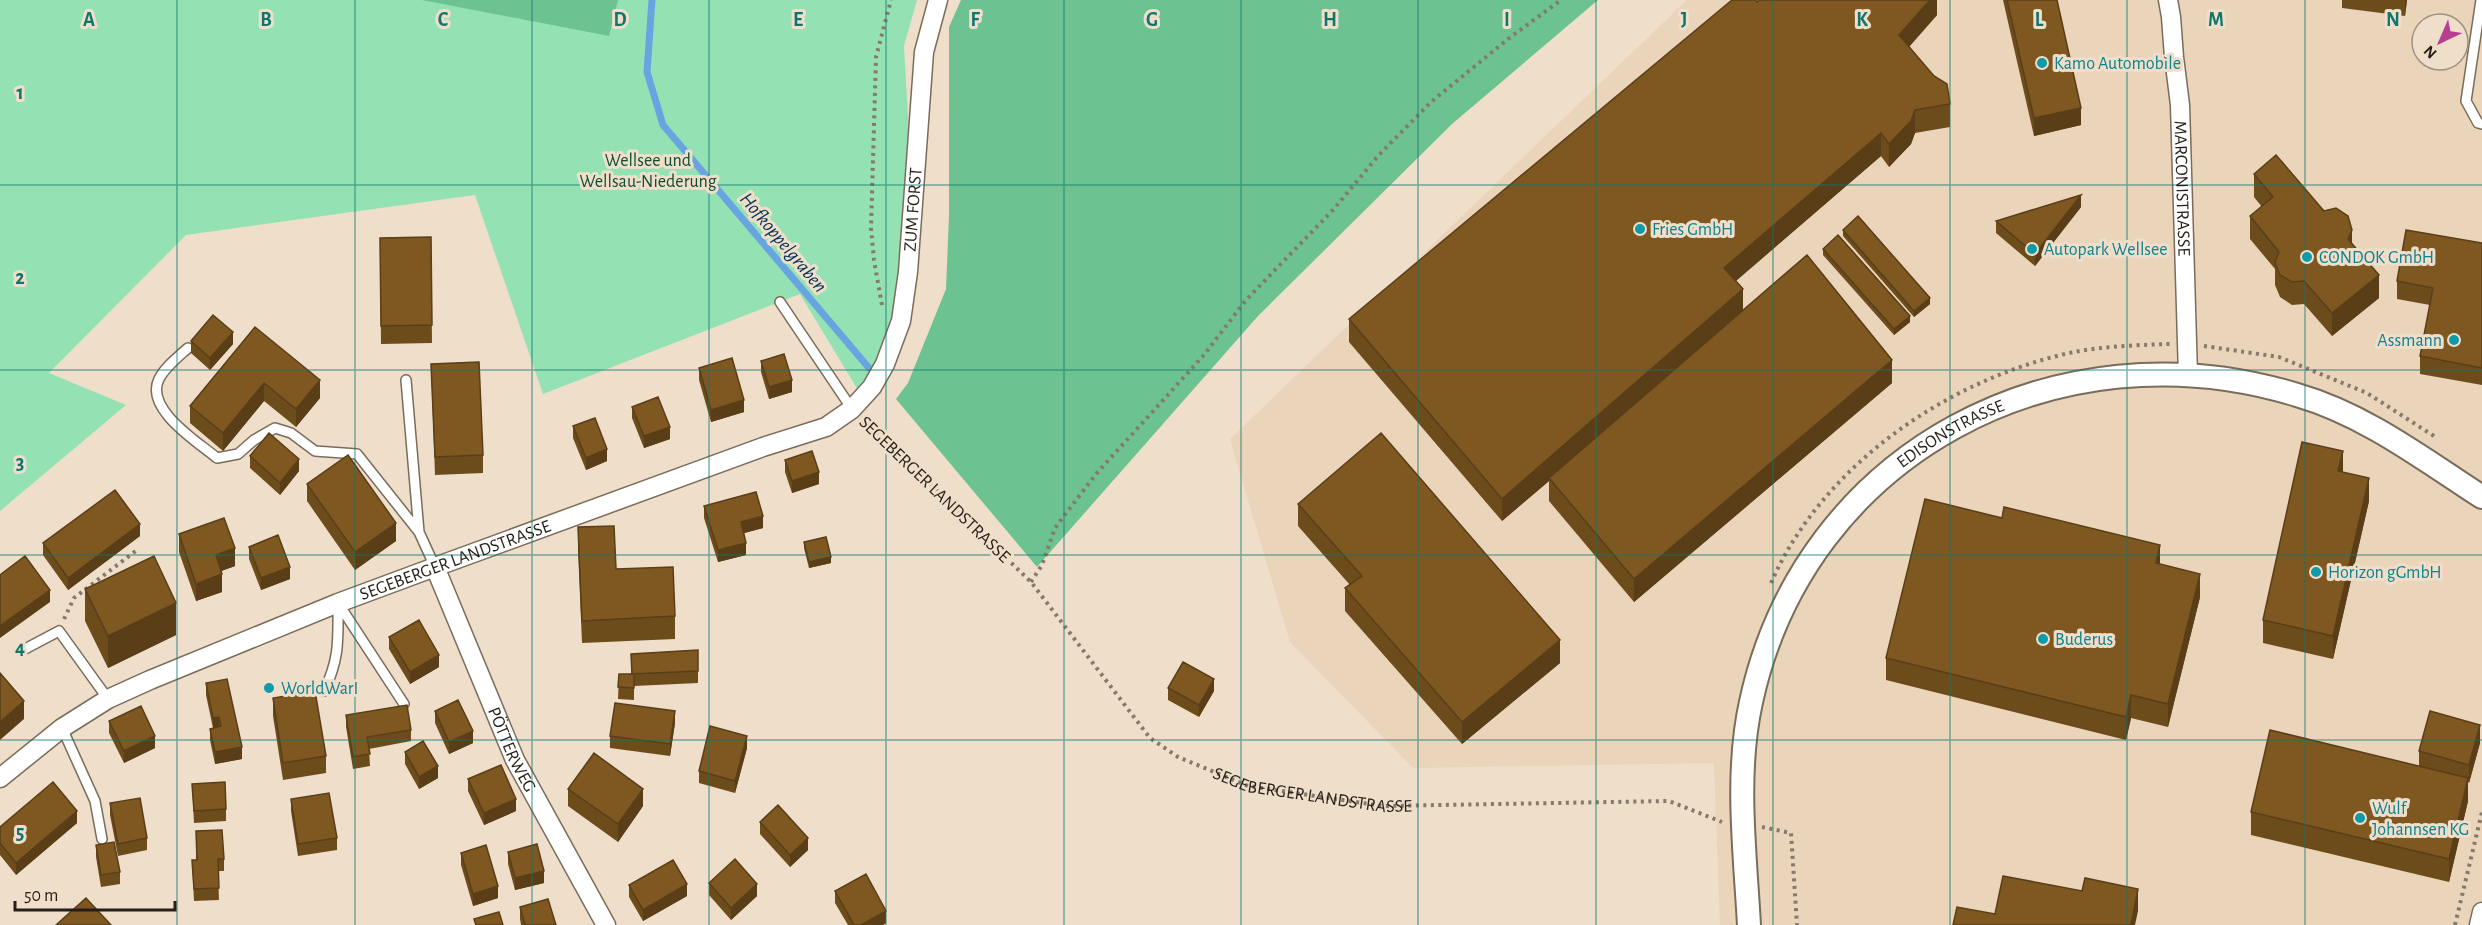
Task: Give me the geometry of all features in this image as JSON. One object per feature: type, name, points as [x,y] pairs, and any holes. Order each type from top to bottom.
[{"type":"street","name":"ZUM FORST","points":[[852,409],[872,387],[885,364],[901,321],[908,272],[924,52],[938,0]]},
{"type":"street","name":"MARCONISTRASSE","points":[[2168,0],[2180,105],[2188,376]]},
{"type":"street","name":"EDISONSTRASSE","points":[[1749,925],[1744,767],[1748,719],[1757,677],[1768,645],[1783,608],[1805,568],[1831,531],[1863,494],[1905,458],[1942,432],[2001,404],[2063,386],[2148,375],[2234,380],[2298,395],[2343,411],[2369,424],[2482,498]]},
{"type":"street","name":"SEGEBERGER LANDSTRASSE","points":[[0,778],[62,728],[108,699],[338,603],[763,447],[826,427],[852,409]]},
{"type":"street","name":"PÖTTERWEG","points":[[435,567],[515,759],[606,925]]},
{"type":"street","points":[[2479,925],[2482,912]]},
{"type":"lane","points":[[2481,0],[2466,101],[2478,123],[2482,124]]},
{"type":"lane","points":[[780,302],[852,409]]},
{"type":"lane","points":[[188,348],[159,379],[156,386],[158,402],[170,419],[217,458],[238,454],[254,440],[275,428],[291,433],[315,451],[357,454],[419,532],[435,567]]},
{"type":"lane","points":[[406,380],[419,532]]},
{"type":"lane","points":[[324,691],[334,671],[338,652],[338,603]]},
{"type":"lane","points":[[338,603],[404,704]]},
{"type":"lane","points":[[25,649],[59,631],[108,699]]},
{"type":"lane","points":[[62,728],[95,801],[102,839]]},
{"type":"path","points":[[884,311],[874,260],[871,228],[876,57],[891,0]]},
{"type":"path","points":[[1031,582],[1042,565],[1055,528],[1067,512],[1096,474],[1204,355],[1246,300],[1333,210],[1378,156],[1431,102],[1508,39],[1561,0]]},
{"type":"path","points":[[1768,591],[1780,563],[1825,499],[1855,467],[1889,438],[1932,409],[1971,388],[2024,366],[2075,352],[2133,346],[2188,344],[2279,357],[2367,393],[2446,444]]},
{"type":"path","name":"SEGEBERGER LANDSTRASSE","points":[[852,409],[1031,582],[1150,738],[1178,757],[1248,786],[1383,806],[1669,801],[1721,822],[1744,823],[1791,833],[1797,925]]},
{"type":"path","points":[[59,631],[74,598],[137,550]]},
{"type":"path","points":[[1720,810],[1721,833]]},
{"type":"path","points":[[2455,925],[2482,812]]},
{"type":"shaded area","points":[[1687,0],[2482,0],[2482,925],[1720,925],[1714,763],[1413,768],[1290,642],[1230,439]]},
{"type":"green space","name":"Wellsee und Wellsau-Niederung","points":[[0,0],[917,0],[904,46],[917,277],[861,395],[800,294],[543,394],[475,195],[186,235],[49,373],[126,405],[0,511]]},
{"type":"green space","points":[[422,0],[618,0],[609,36]]},
{"type":"green space","points":[[961,0],[1598,0],[1452,124],[1258,316],[1037,567],[896,399],[908,383],[946,289],[949,215],[949,27]]},
{"type":"building","name":"Fries GmbH","points":[[1732,0],[1756,0],[1757,2],[1759,0],[1930,0],[1899,35],[1934,76],[1947,84],[1950,104],[1915,110],[1911,121],[1889,144],[1881,133],[1724,268],[1743,289],[1502,499],[1349,319]]},
{"type":"building","name":"Kamo Automobile","points":[[2007,0],[2057,0],[2081,108],[2034,118]]},
{"type":"building","name":"CONDOK GmbH","points":[[2276,155],[2324,211],[2336,208],[2348,216],[2352,230],[2348,239],[2379,275],[2332,313],[2304,281],[2292,282],[2280,275],[2275,262],[2279,252],[2250,216],[2273,197],[2254,174]]},
{"type":"building","points":[[2081,195],[2035,254],[1996,221]]},
{"type":"building","points":[[1858,216],[1930,298],[1914,311],[1843,230]]},
{"type":"building","name":"Assmann","points":[[2406,230],[2482,243],[2482,368],[2420,356],[2433,288],[2397,281]]},
{"type":"building","points":[[1838,235],[1910,316],[1894,329],[1823,249]]},
{"type":"building","points":[[431,237],[432,325],[381,326],[380,238]]},
{"type":"building","points":[[1807,255],[1892,360],[1634,579],[1549,478]]},
{"type":"building","points":[[213,315],[233,332],[210,358],[191,341]]},
{"type":"building","points":[[255,327],[320,380],[296,409],[264,383],[223,433],[190,406]]},
{"type":"building","points":[[784,354],[792,380],[769,387],[761,361]]},
{"type":"building","points":[[732,358],[744,400],[711,410],[699,368]]},
{"type":"building","points":[[479,362],[483,455],[435,457],[431,364]]},
{"type":"building","points":[[658,397],[670,427],[644,436],[632,407]]},
{"type":"building","points":[[595,418],[607,449],[586,458],[573,426]]},
{"type":"building","points":[[269,433],[299,459],[280,483],[250,456]]},
{"type":"building","points":[[1381,433],[1560,640],[1462,722],[1345,588],[1362,576],[1298,504]]},
{"type":"building","name":"Horizon gGmbH","points":[[2302,442],[2343,451],[2338,471],[2369,478],[2333,636],[2263,620]]},
{"type":"building","points":[[812,451],[819,472],[792,481],[785,460]]},
{"type":"building","points":[[348,455],[396,523],[355,552],[307,484]]},
{"type":"building","points":[[115,490],[140,524],[68,578],[43,543]]},
{"type":"building","points":[[756,492],[763,516],[741,522],[746,543],[718,550],[704,506]]},
{"type":"building","name":"Buderus","points":[[1925,499],[2002,518],[2004,507],[2160,545],[2156,563],[2200,574],[2168,704],[2131,695],[2126,717],[1886,658]]},
{"type":"building","points":[[224,518],[235,548],[216,555],[222,574],[196,584],[179,534]]},
{"type":"building","points":[[614,526],[616,569],[673,567],[675,616],[582,621],[578,527]]},
{"type":"building","points":[[278,535],[290,567],[261,578],[249,547]]},
{"type":"building","points":[[826,537],[831,557],[809,562],[804,542]]},
{"type":"building","points":[[25,556],[50,590],[0,626],[0,575]]},
{"type":"building","points":[[154,556],[176,603],[108,636],[85,589]]},
{"type":"building","points":[[419,620],[439,655],[410,672],[389,637]]},
{"type":"building","points":[[698,650],[698,671],[632,674],[631,654]]},
{"type":"building","points":[[1183,662],[1214,679],[1199,705],[1168,688]]},
{"type":"building","points":[[0,673],[24,701],[0,722]]},
{"type":"building","points":[[619,674],[634,674],[634,688],[618,687]]},
{"type":"building","points":[[227,679],[242,747],[215,752],[210,729],[221,726],[219,717],[213,718],[206,683]]},
{"type":"building","points":[[315,691],[326,756],[283,763],[273,698]]},
{"type":"building","points":[[458,700],[473,731],[449,742],[435,711]]},
{"type":"building","points":[[615,703],[675,711],[670,744],[610,736]]},
{"type":"building","points":[[407,705],[411,730],[367,737],[370,754],[353,757],[346,715]]},
{"type":"building","points":[[141,706],[155,736],[124,751],[109,721]]},
{"type":"building","points":[[2430,711],[2480,725],[2469,765],[2419,751]]},
{"type":"building","points":[[710,726],[747,736],[735,781],[699,771]]},
{"type":"building","name":"Wulf Johannsen KG","points":[[2270,730],[2468,778],[2449,859],[2251,812]]},
{"type":"building","points":[[423,741],[438,766],[419,777],[405,752]]},
{"type":"building","points":[[594,753],[643,789],[618,824],[568,789]]},
{"type":"building","points":[[501,765],[516,799],[484,813],[468,779]]},
{"type":"building","points":[[53,782],[77,811],[16,863],[0,843],[0,827]]},
{"type":"building","points":[[225,782],[226,809],[194,811],[192,784]]},
{"type":"building","points":[[329,793],[337,838],[298,844],[291,799]]},
{"type":"building","points":[[140,798],[147,838],[118,844],[110,803]]},
{"type":"building","points":[[778,805],[808,838],[790,855],[760,822]]},
{"type":"building","points":[[222,830],[224,859],[218,859],[219,888],[194,889],[192,860],[197,860],[196,831]]},
{"type":"building","points":[[114,842],[120,872],[101,875],[96,845]]},
{"type":"building","points":[[537,844],[544,871],[515,878],[508,852]]},
{"type":"building","points":[[486,845],[498,886],[473,894],[461,853]]},
{"type":"building","points":[[735,859],[757,884],[731,908],[709,883]]},
{"type":"building","points":[[673,860],[687,884],[643,910],[629,885]]},
{"type":"building","points":[[866,874],[886,911],[861,925],[854,925],[835,891]]},
{"type":"building","points":[[2003,876],[2082,891],[2085,878],[2138,889],[2131,925],[1953,925],[1957,907],[1995,914]]},
{"type":"building","points":[[86,898],[111,925],[56,925]]},
{"type":"building","points":[[548,899],[556,925],[525,925],[520,907]]},
{"type":"building","points":[[499,912],[503,925],[476,925],[474,919]]},
{"type":"waterway","name":"Hofkoppelgraben","points":[[652,0],[647,72],[663,125],[869,368]]},
{"type":"place","name":"Kamo Automobile","points":[[2042,63]]},
{"type":"place","name":"Fries GmbH","points":[[1640,229]]},
{"type":"place","name":"Autopark Wellsee","points":[[2032,249]]},
{"type":"place","name":"CONDOK GmbH","points":[[2307,257]]},
{"type":"place","name":"Assmann","points":[[2454,340]]},
{"type":"place","name":"Horizon gGmbH","points":[[2316,572]]},
{"type":"place","name":"Buderus","points":[[2043,639]]},
{"type":"place","name":"WorldWarI","points":[[269,688]]},
{"type":"place","name":"Wulf Johannsen KG","points":[[2360,818]]}]
